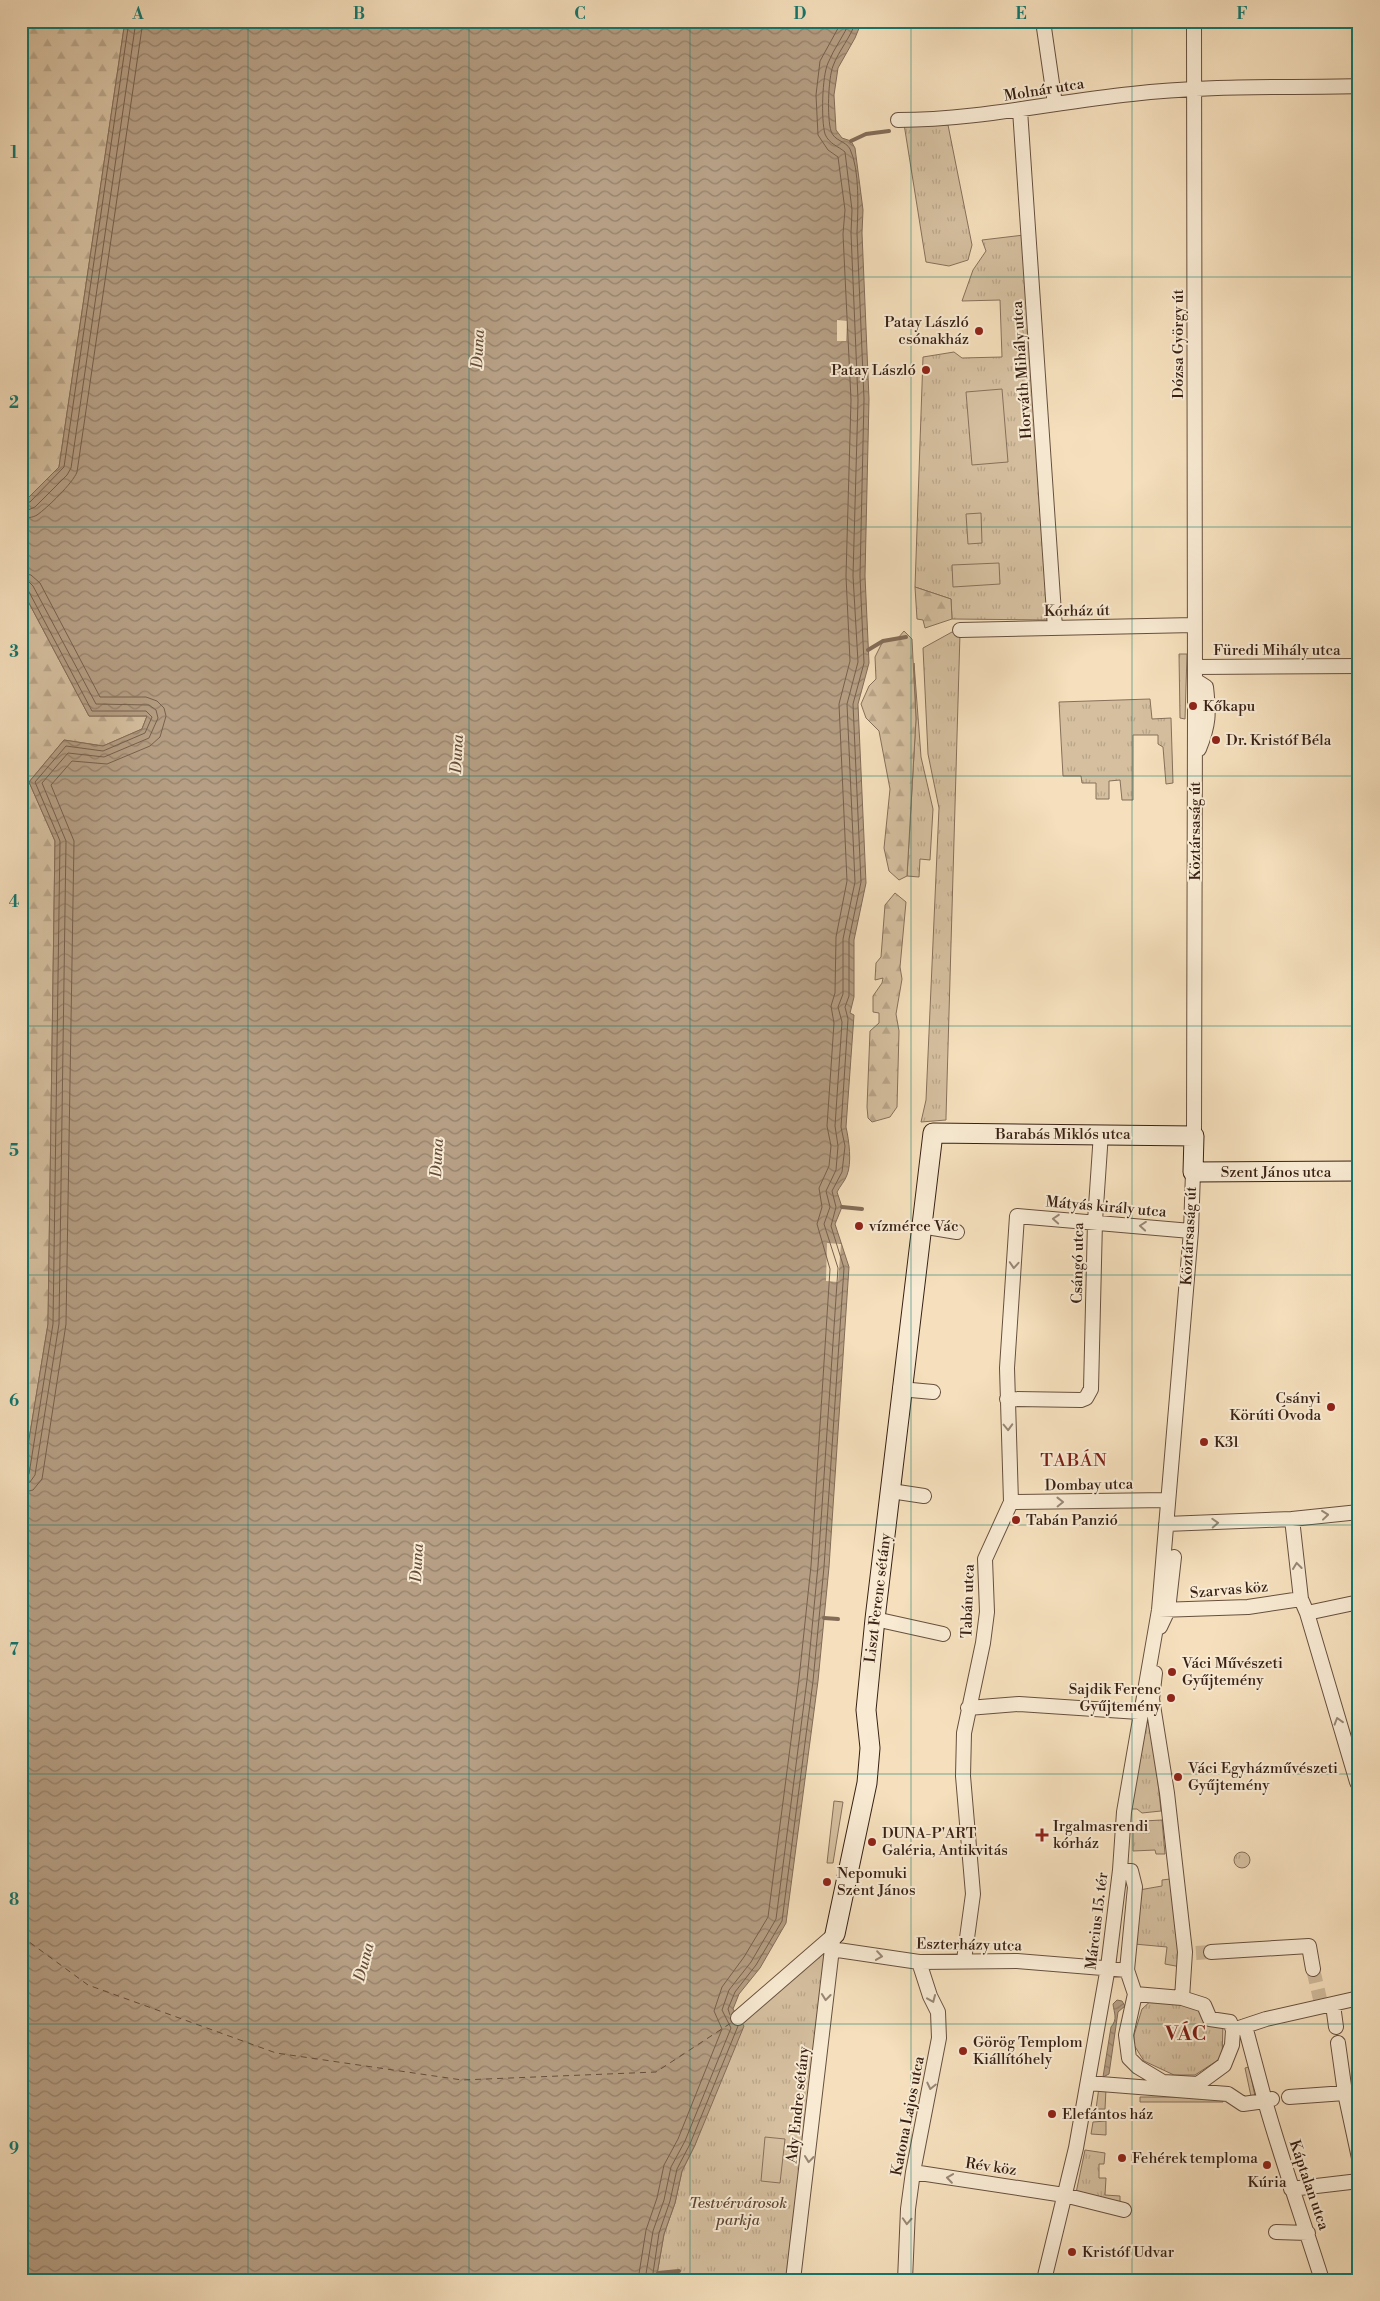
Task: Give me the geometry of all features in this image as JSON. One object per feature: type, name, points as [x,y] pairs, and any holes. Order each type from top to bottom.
[{"type":"street","points":[[1043,21],[1055,104]]},
{"type":"street","name":"Dózsa György út","points":[[1194,21],[1195,673]]},
{"type":"street","name":"Molnár utca","points":[[898,120],[952,118],[1131,94],[1195,89],[1359,86]]},
{"type":"street","name":"Horváth Mihály utca","points":[[1020,110],[1055,628]]},
{"type":"street","name":"Kórház út","points":[[960,630],[1194,625]]},
{"type":"street","name":"Füredi Mihály utca","points":[[1195,673],[1359,666]]},
{"type":"street","name":"Köztársaság út","points":[[1134,1712],[1167,1610],[1166,1524],[1191,1231],[1194,1136],[1195,673]]},
{"type":"street","name":"Köztársaság út","points":[[1195,673],[1206,687],[1208,705],[1208,726],[1195,757]]},
{"type":"street","name":"Barabás Miklós utca","points":[[933,1133],[1101,1133],[1194,1136]]},
{"type":"street","name":"Liszt Ferenc sétány","points":[[833,1942],[867,1783],[870,1748],[866,1710],[874,1619],[891,1491],[900,1389],[933,1133]]},
{"type":"street","name":"Csángó utca","points":[[1007,1399],[1081,1400],[1090,1394],[1093,1383],[1095,1221],[1101,1133]]},
{"type":"street","name":"Szent János utca","points":[[1193,1172],[1359,1172]]},
{"type":"street","name":"Mátyás király utca","points":[[1018,1216],[1095,1221],[1191,1231]]},
{"type":"street","name":"Tabán utca","points":[[964,1960],[973,1894],[963,1776],[964,1733],[983,1643],[987,1612],[986,1559],[1011,1502],[1007,1399],[1018,1216]]},
{"type":"street","points":[[921,1226],[957,1232]]},
{"type":"street","points":[[900,1389],[933,1392]]},
{"type":"street","points":[[891,1491],[924,1496]]},
{"type":"street","name":"Dombay utca","points":[[1011,1502],[1168,1500]]},
{"type":"street","points":[[1166,1524],[1292,1519],[1359,1512]]},
{"type":"street","points":[[1292,1519],[1301,1599],[1308,1613],[1357,1782],[1359,1782]]},
{"type":"street","points":[[1174,1557],[1167,1610],[1160,1623],[1152,1699],[1190,1953],[1182,1998]]},
{"type":"street","name":"Szarvas köz","points":[[1167,1610],[1248,1607],[1301,1599]]},
{"type":"street","points":[[1308,1613],[1359,1602]]},
{"type":"street","points":[[874,1619],[943,1634]]},
{"type":"street","points":[[968,1708],[1019,1704],[1134,1712]]},
{"type":"street","name":"Március 15. tér","points":[[1064,2195],[1076,2148],[1108,1967],[1120,1870],[1134,1712]]},
{"type":"street","points":[[1120,1870],[1131,1871],[1135,1887],[1127,1970],[1135,1994],[1129,2058],[1138,2067],[1164,2082],[1174,2079],[1198,2084],[1224,2065],[1239,2028],[1325,2004],[1359,1998]]},
{"type":"street","points":[[738,2018],[833,1942]]},
{"type":"street","name":"Eszterházy utca","points":[[833,1942],[919,1962],[964,1960],[1017,1961],[1127,1970]]},
{"type":"street","name":"Ady Endre sétány","points":[[793,2280],[833,1942]]},
{"type":"street","points":[[1211,1952],[1309,1946],[1313,1969]]},
{"type":"street","name":"Katona Lajos utca","points":[[905,2280],[908,2209],[913,2172],[939,2038],[938,2012],[930,1996],[919,1962]]},
{"type":"street","points":[[1088,2083],[1228,2094],[1242,2104],[1269,2100],[1239,2028],[1230,2022],[1209,2020],[1204,2005],[1182,1998],[1135,1994]]},
{"type":"street","points":[[1325,2004],[1336,2026]]},
{"type":"street","points":[[1338,2044],[1345,2093],[1359,2158]]},
{"type":"street","points":[[1290,2097],[1345,2093]]},
{"type":"street","name":"Káptalan utca","points":[[1269,2100],[1289,2184],[1308,2232],[1322,2280]]},
{"type":"street","name":"Rév köz","points":[[913,2172],[1064,2195],[1124,2210]]},
{"type":"street","points":[[1289,2184],[1359,2181]]},
{"type":"street","points":[[1044,2280],[1064,2195]]},
{"type":"street","points":[[1276,2232],[1308,2232]]},
{"type":"green space","points":[[21,21],[125,21],[59,467],[27,499],[21,497]]},
{"type":"green space","points":[[904,124],[948,125],[972,245],[968,260],[949,266],[926,262]]},
{"type":"green space","points":[[1024,235],[1050,620],[952,619],[951,599],[915,587],[923,357],[954,352],[962,358],[1002,357],[1000,300],[962,301],[973,270],[986,251],[982,240]]},
{"type":"green space","points":[[1002,389],[1008,462],[972,465],[966,392]]},
{"type":"green space","points":[[981,513],[982,543],[968,544],[966,514]]},
{"type":"green space","points":[[999,563],[1000,584],[953,587],[952,565]]},
{"type":"green space","points":[[915,587],[951,599],[952,619],[925,628],[923,620],[917,619]]},
{"type":"green space","points":[[21,588],[89,716],[147,716],[142,729],[103,746],[64,740],[29,782],[55,841],[48,1324],[21,1488]]},
{"type":"green space","points":[[904,631],[912,639],[916,719],[907,876],[899,880],[889,871],[884,848],[890,789],[879,731],[866,718],[861,704],[869,686],[876,679],[875,657],[883,641],[898,638]]},
{"type":"green space","points":[[952,632],[960,633],[946,1120],[921,1122],[926,1100],[939,808],[928,754],[923,648]]},
{"type":"green space","points":[[1179,654],[1187,654],[1185,719],[1180,718]]},
{"type":"green space","points":[[914,663],[921,757],[933,809],[930,860],[920,859],[919,877],[907,876],[916,719]]},
{"type":"green space","points":[[1150,699],[1152,719],[1171,718],[1173,783],[1166,784],[1163,747],[1158,744],[1158,735],[1133,735],[1133,800],[1122,800],[1120,780],[1109,781],[1109,799],[1096,799],[1096,783],[1082,783],[1081,776],[1063,776],[1059,702]]},
{"type":"green space","points":[[895,893],[906,902],[900,967],[902,979],[896,1014],[899,1031],[897,1107],[890,1117],[872,1122],[868,1118],[867,1107],[870,1031],[879,1023],[879,1013],[873,1012],[873,996],[882,983],[883,978],[875,980],[876,963],[881,957],[885,905]]},
{"type":"green space","points":[[1145,1706],[1150,1706],[1161,1811],[1142,1813],[1137,1809],[1131,1809]]},
{"type":"green space","points":[[834,1801],[843,1802],[833,1863],[827,1863]]},
{"type":"green space","points":[[1162,1820],[1165,1854],[1156,1854],[1155,1850],[1133,1851],[1133,1826],[1143,1821]]},
{"type":"green space","points":[[1242,1852],[1250,1860],[1242,1868],[1234,1860]]},
{"type":"green space","points":[[1170,1879],[1181,1967],[1165,1964],[1167,1947],[1134,1944],[1139,1890],[1162,1886],[1162,1880]]},
{"type":"green space","name":"Testvérvárosok parkja","points":[[835,1934],[793,2280],[656,2280],[664,2234],[675,2203],[682,2171],[695,2145],[738,2018]]},
{"type":"green space","points":[[1155,1997],[1179,2000],[1223,2023],[1222,2060],[1218,2060],[1195,2075],[1174,2075],[1144,2061],[1134,2045],[1134,2035],[1142,2009]]},
{"type":"green space","points":[[1249,2067],[1256,2101],[1252,2101],[1245,2068]]},
{"type":"green space","points":[[1099,2087],[1106,2089],[1105,2109],[1096,2109]]},
{"type":"green space","points":[[1140,2097],[1223,2097],[1223,2102],[1140,2102]]},
{"type":"green space","points":[[1106,2121],[1106,2135],[1091,2134],[1093,2122]]},
{"type":"green space","points":[[765,2137],[785,2139],[780,2183],[761,2181]]},
{"type":"green space","points":[[1085,2150],[1105,2153],[1104,2164],[1099,2164],[1099,2178],[1106,2178],[1105,2195],[1120,2196],[1120,2202],[1076,2193]]},
{"type":"water","name":"Duna","points":[[125,21],[862,21],[838,68],[834,95],[836,130],[842,138],[851,141],[855,148],[863,210],[862,233],[869,399],[865,576],[869,663],[858,704],[866,883],[854,940],[854,997],[850,1013],[854,1015],[846,1127],[850,1158],[849,1170],[837,1192],[842,1207],[835,1224],[849,1267],[829,1567],[818,1681],[786,1923],[760,1968],[739,1994],[733,2009],[744,2026],[695,2145],[682,2171],[675,2203],[664,2234],[656,2280],[21,2280],[21,1488],[48,1324],[55,841],[29,782],[64,740],[103,746],[142,729],[147,716],[89,716],[21,588],[21,497],[27,499],[59,467]]},
{"type":"water","points":[[1117,2000],[1122,2001],[1125,2006],[1118,2012],[1109,2074],[1103,2077],[1111,2027],[1115,2019],[1113,2004]]},
{"type":"pier","points":[[837,320],[847,321],[846,341],[837,341]]},
{"type":"pier","points":[[827,1243],[841,1244],[838,1282],[826,1281]]},
{"type":"waterway","points":[[851,141],[866,134],[889,131]]},
{"type":"waterway","points":[[868,650],[883,641],[906,637]]},
{"type":"waterway","points":[[842,1207],[862,1209]]},
{"type":"waterway","points":[[824,1618],[838,1619]]},
{"type":"waterway","points":[[658,2273],[679,2271]]},
{"type":"ferry route","points":[[21,1936],[88,1985],[276,2053],[462,2080],[656,2072],[734,2021]]},
{"type":"tunnel","points":[[1196,1953],[1211,1952]]},
{"type":"tunnel","points":[[1313,1969],[1320,1999]]},
{"type":"place","name":"Patay László csónakház","points":[[979,331]]},
{"type":"place","name":"Patay László","points":[[926,370]]},
{"type":"place","name":"Kőkapu","points":[[1193,706]]},
{"type":"place","name":"Dr. Kristóf Béla","points":[[1216,740]]},
{"type":"place","name":"vízmérce Vác","points":[[859,1226]]},
{"type":"place","name":"Csányi Körúti Óvoda","points":[[1331,1407]]},
{"type":"place","name":"K31","points":[[1204,1442]]},
{"type":"place","name":"Tabán Panzió","points":[[1016,1520]]},
{"type":"place","name":"Váci Művészeti Gyűjtemény","points":[[1172,1672]]},
{"type":"place","name":"Sajdik Ferenc Gyűjtemény","points":[[1171,1698]]},
{"type":"place","name":"Váci Egyházművészeti Gyűjtemény","points":[[1178,1777]]},
{"type":"place","name":"Irgalmasrendi kórház","points":[[1042,1835]]},
{"type":"place","name":"DUNA-P'ART Galéria, Antikvitás","points":[[872,1842]]},
{"type":"place","name":"Nepomuki Szent János","points":[[827,1882]]},
{"type":"place","name":"Görög Templom Kiállítóhely","points":[[963,2051]]},
{"type":"place","name":"Elefántos ház","points":[[1052,2114]]},
{"type":"place","name":"Fehérek temploma","points":[[1122,2158]]},
{"type":"place","name":"Kúria","points":[[1267,2165]]},
{"type":"place","name":"Kristóf Udvar","points":[[1072,2252]]},
{"type":"district","name":"TABÁN","points":[[1074,1460]]},
{"type":"district","name":"VÁC","points":[[1186,2034]]}]
